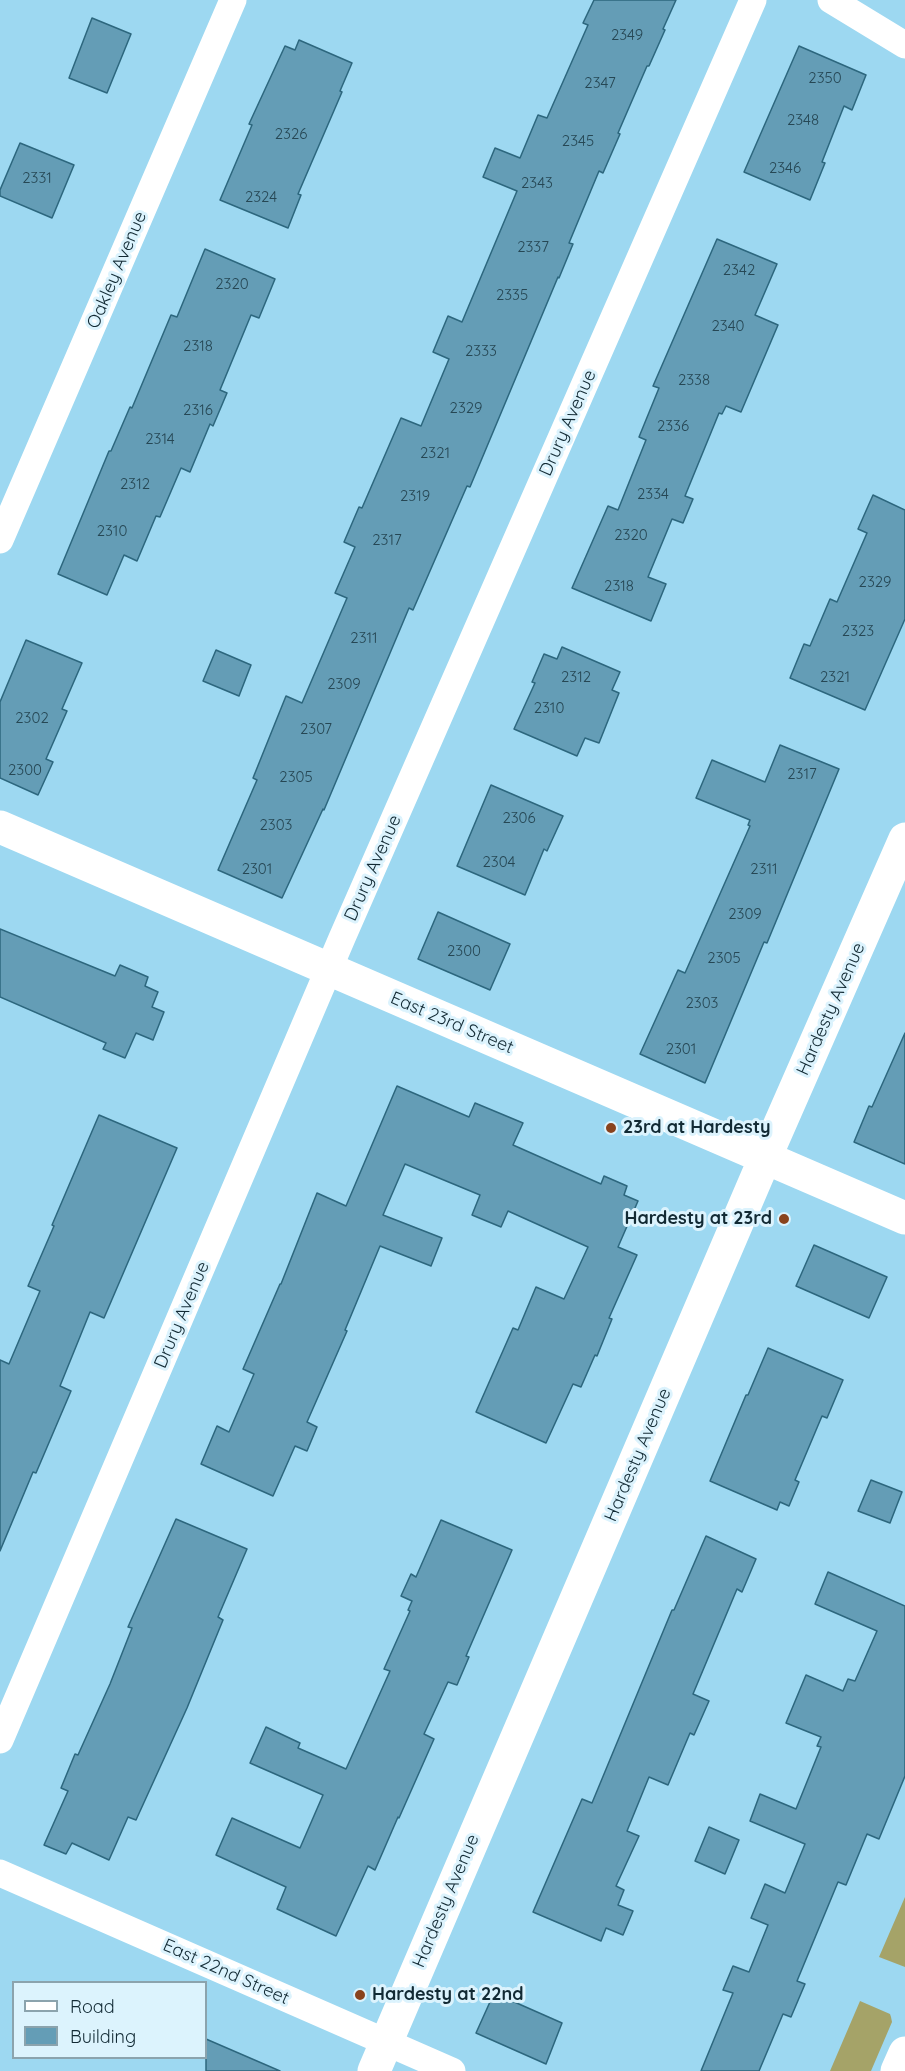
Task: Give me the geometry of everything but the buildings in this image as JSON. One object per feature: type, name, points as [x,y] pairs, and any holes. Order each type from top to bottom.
[{"type":"main road","name":"East 23rd Street","points":[[0,827],[905,1218]]},
{"type":"main road","name":"Hardesty Avenue","points":[[374,2071],[765,1158],[905,839]]},
{"type":"main road","points":[[897,2071],[905,2053]]},
{"type":"street","name":"Oakley Avenue","points":[[0,540],[233,0]]},
{"type":"street","name":"Drury Avenue","points":[[0,1740],[329,970],[753,0]]},
{"type":"street","points":[[831,0],[905,45]]},
{"type":"street","name":"East 22nd Street","points":[[0,1873],[452,2071]]},
{"type":"shaded area","points":[[905,1897],[905,1967],[879,1957]]},
{"type":"shaded area","points":[[860,2001],[890,2014],[892,2022],[871,2071],[830,2071]]},
{"type":"place","name":"23rd at Hardesty","points":[[611,1128]]},
{"type":"place","name":"Hardesty at 23rd","points":[[784,1219]]},
{"type":"place","name":"Hardesty at 22nd","points":[[360,1995]]}]
